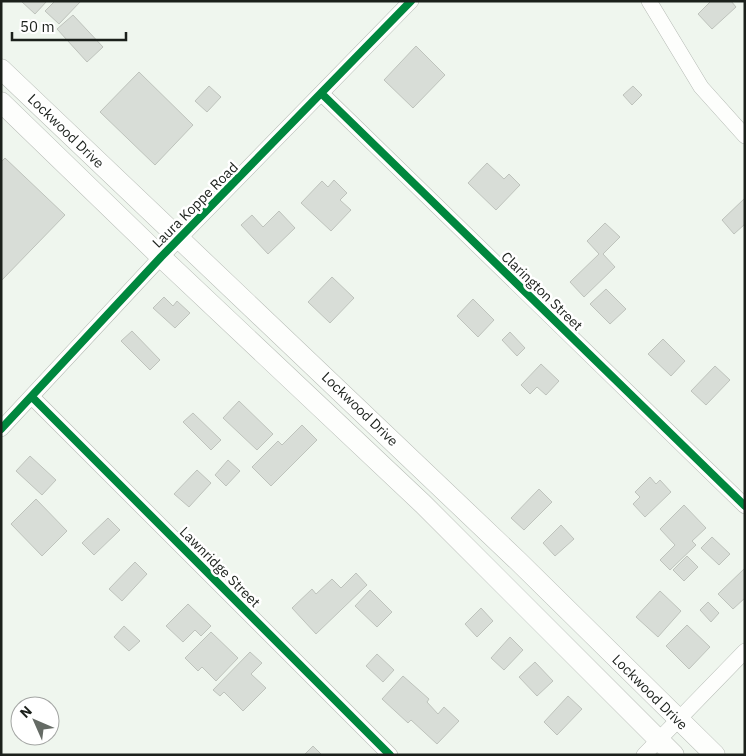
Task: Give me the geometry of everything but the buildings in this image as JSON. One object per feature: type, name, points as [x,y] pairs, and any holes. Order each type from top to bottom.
[{"type":"main road","name":"Lockwood Drive","points":[[1,69],[178,240],[455,500],[715,755]]},
{"type":"main road","name":"Lockwood Drive","points":[[1,102],[161,257],[423,504],[674,755]]},
{"type":"street","name":"Laura Koppe Road","points":[[1,429],[161,257],[411,1]]},
{"type":"street","points":[[648,1],[701,87],[745,136]]},
{"type":"street","name":"Clarington Street","points":[[322,94],[745,506]]},
{"type":"street","name":"Lawnridge Street","points":[[32,397],[390,755]]},
{"type":"street","points":[[644,755],[745,651]]},
{"type":"cycle path","points":[[1,429],[161,257],[411,1]]},
{"type":"cycle path","points":[[322,94],[745,506]]},
{"type":"cycle path","points":[[32,397],[390,755]]}]
